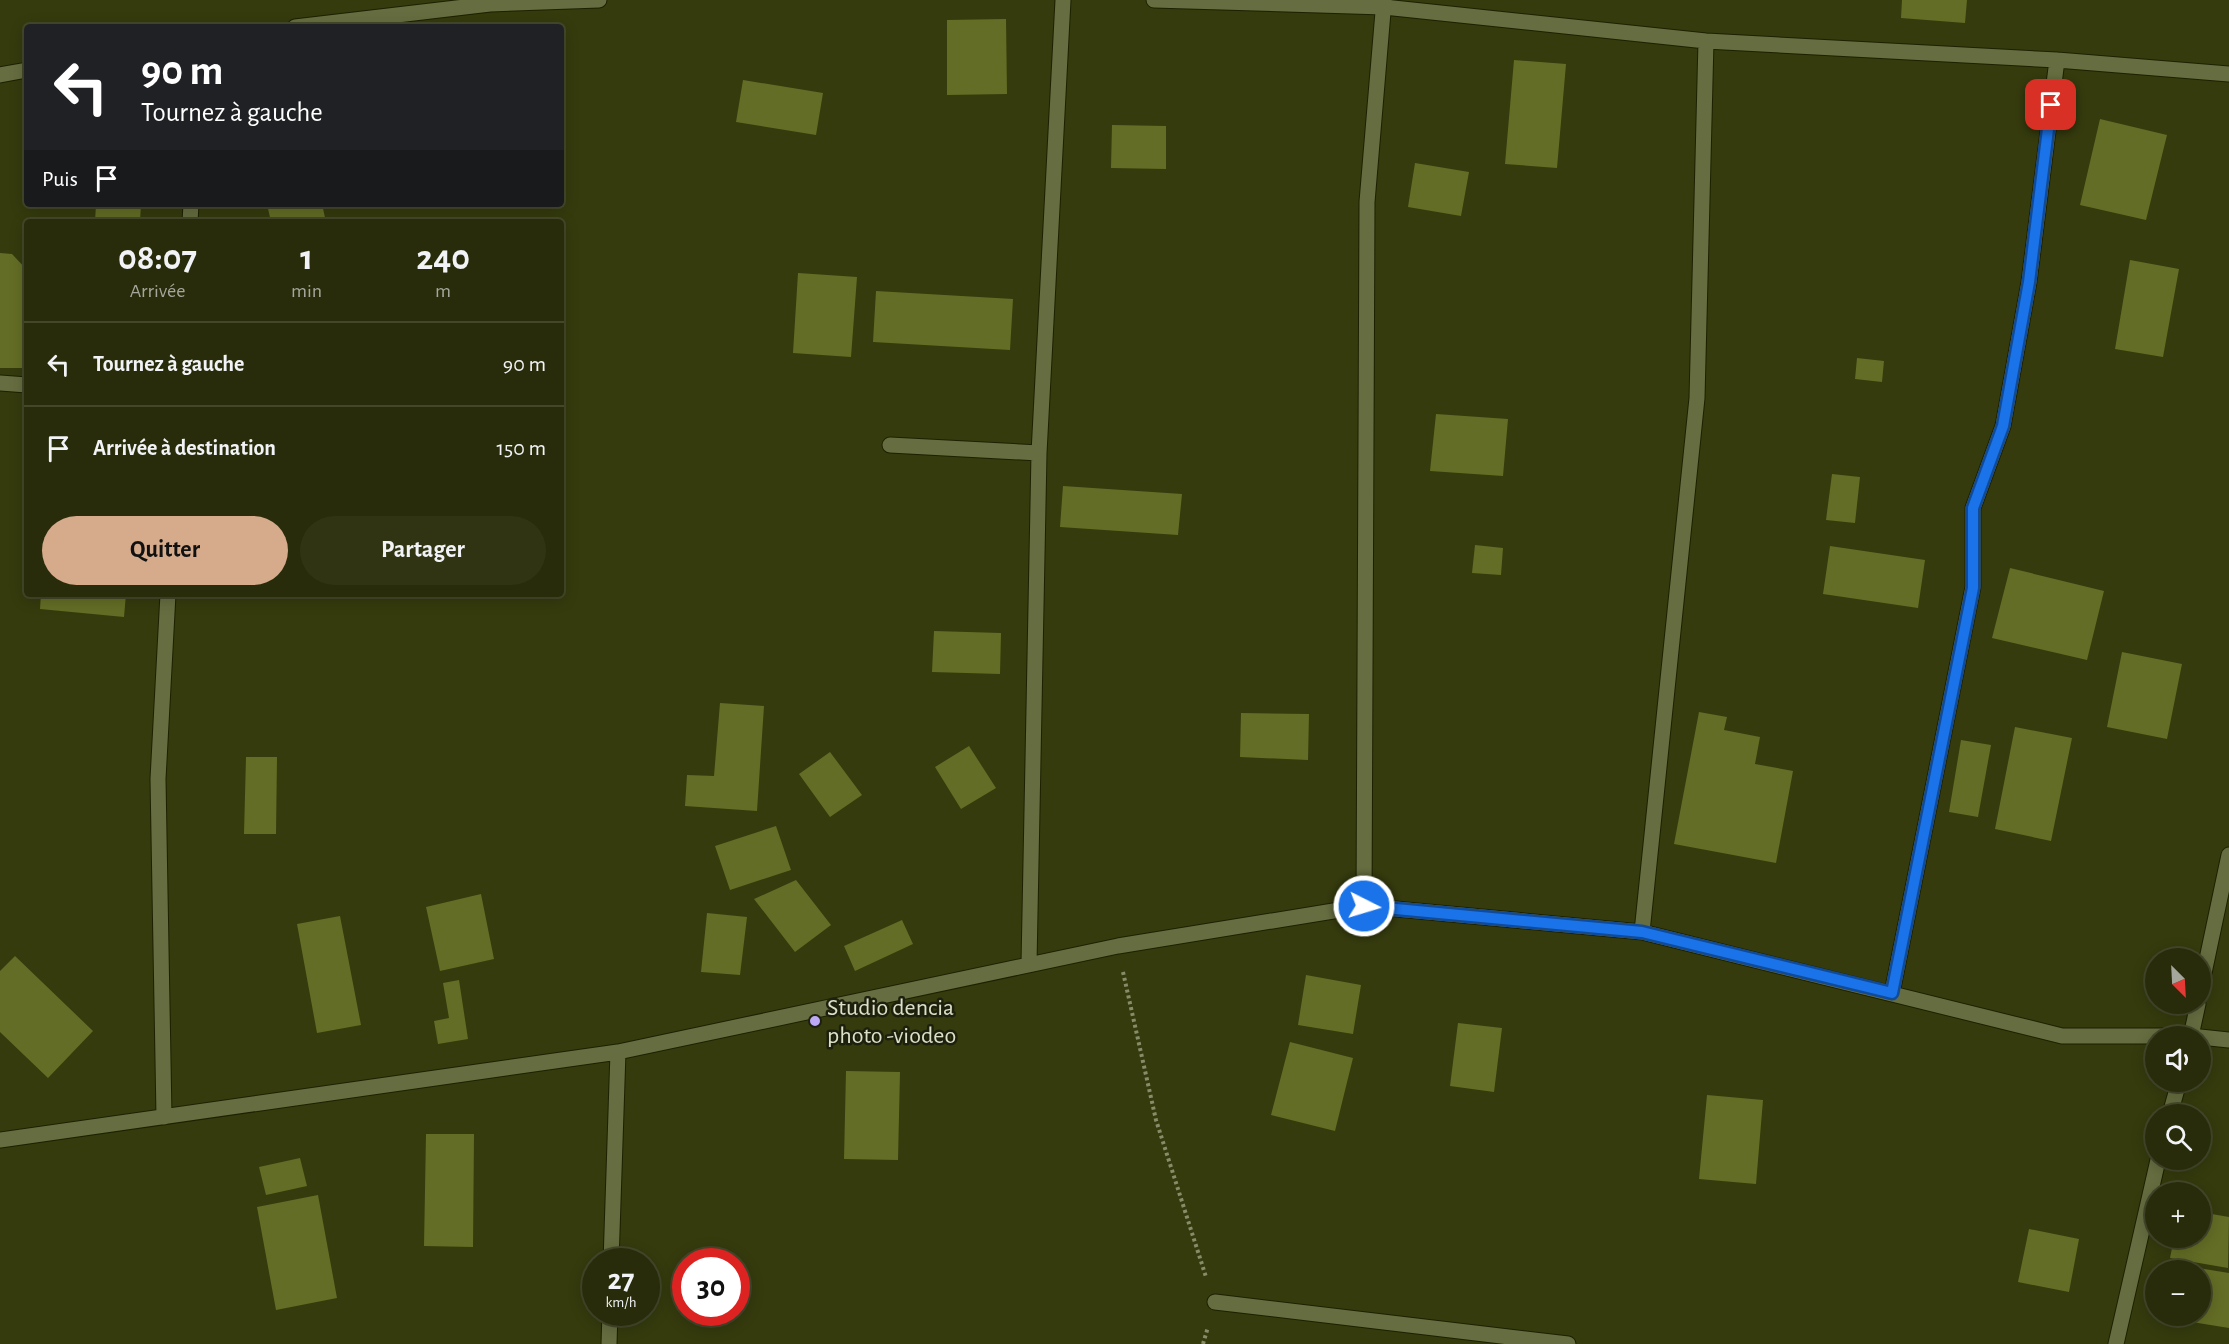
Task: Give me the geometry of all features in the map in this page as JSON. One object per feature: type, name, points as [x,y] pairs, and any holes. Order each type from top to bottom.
[{"type":"street","points":[[318,24],[490,2],[599,0]]},
{"type":"street","points":[[1029,964],[1040,453],[1063,0]]},
{"type":"street","points":[[1154,0],[1384,4],[1706,41],[2057,60],[2229,74]]},
{"type":"street","points":[[1364,906],[1367,202],[1384,4]]},
{"type":"street","points":[[1642,932],[1696,398],[1706,41]]},
{"type":"street","points":[[1892,993],[1973,588],[1973,508],[2003,426],[2029,282],[2057,60]]},
{"type":"street","points":[[0,75],[24,71]]},
{"type":"street","points":[[0,383],[24,385]]},
{"type":"street","points":[[890,445],[1040,453]]},
{"type":"street","points":[[164,1117],[158,779],[168,597]]},
{"type":"street","points":[[2209,948],[2229,855]]},
{"type":"street","points":[[0,1140],[618,1052],[1118,946],[1364,906],[1642,932],[2062,1036],[2145,1036]]},
{"type":"street","points":[[2211,1038],[2229,1040]]},
{"type":"street","points":[[611,1248],[618,1052]]},
{"type":"street","points":[[2116,1344],[2156,1170]]},
{"type":"street","points":[[1215,1302],[1568,1344]]},
{"type":"street","points":[[609,1344],[610,1326]]},
{"type":"path","points":[[1118,946],[1156,1119],[1191,1237],[1215,1302],[1203,1344]]},
{"type":"building","points":[[1902,0],[1967,0],[1965,23],[1901,18]]},
{"type":"building","points":[[1006,19],[1007,94],[947,95],[947,20]]},
{"type":"building","points":[[1514,60],[1566,64],[1557,168],[1505,164]]},
{"type":"building","points":[[743,80],[823,93],[816,135],[736,122]]},
{"type":"building","points":[[2100,119],[2167,135],[2146,220],[2080,205]]},
{"type":"building","points":[[1112,125],[1166,126],[1166,169],[1111,168]]},
{"type":"building","points":[[1415,163],[1469,172],[1461,216],[1408,207]]},
{"type":"building","points":[[96,207],[141,207],[140,219],[95,219]]},
{"type":"building","points":[[268,207],[323,207],[325,219],[270,219]]},
{"type":"building","points":[[0,253],[12,254],[24,267],[24,368],[0,368]]},
{"type":"building","points":[[2130,260],[2179,269],[2163,357],[2115,349]]},
{"type":"building","points":[[798,273],[857,277],[851,357],[793,353]]},
{"type":"building","points":[[876,291],[1013,299],[1010,350],[873,342]]},
{"type":"building","points":[[1857,358],[1884,361],[1882,382],[1855,379]]},
{"type":"building","points":[[1436,414],[1508,419],[1503,476],[1430,471]]},
{"type":"building","points":[[1832,474],[1860,477],[1855,523],[1826,520]]},
{"type":"building","points":[[1063,486],[1182,494],[1178,535],[1060,527]]},
{"type":"building","points":[[1475,545],[1503,548],[1501,575],[1472,573]]},
{"type":"building","points":[[1830,546],[1925,560],[1918,608],[1823,594]]},
{"type":"building","points":[[2010,568],[2104,591],[2087,660],[1992,638]]},
{"type":"building","points":[[41,597],[126,597],[124,617],[40,609]]},
{"type":"building","points":[[934,631],[1001,633],[1000,674],[932,672]]},
{"type":"building","points":[[2122,652],[2182,664],[2167,739],[2107,727]]},
{"type":"building","points":[[720,703],[764,706],[757,811],[685,806],[687,775],[714,776]]},
{"type":"building","points":[[1699,712],[1727,717],[1724,730],[1760,737],[1755,764],[1793,771],[1776,863],[1674,844]]},
{"type":"building","points":[[1241,713],[1309,714],[1308,760],[1240,757]]},
{"type":"building","points":[[2015,727],[2072,738],[2051,841],[1995,829]]},
{"type":"building","points":[[1961,740],[1991,745],[1978,817],[1949,812]]},
{"type":"building","points":[[969,746],[996,788],[961,809],[935,767]]},
{"type":"building","points":[[830,752],[862,795],[830,817],[799,774]]},
{"type":"building","points":[[246,757],[277,757],[276,834],[244,834]]},
{"type":"building","points":[[776,826],[791,870],[730,890],[715,846]]},
{"type":"building","points":[[796,880],[831,925],[795,952],[754,899]]},
{"type":"building","points":[[481,894],[494,959],[440,971],[426,907]]},
{"type":"building","points":[[707,913],[747,917],[740,975],[701,972]]},
{"type":"building","points":[[340,916],[361,1025],[317,1033],[297,924]]},
{"type":"building","points":[[902,920],[913,944],[855,971],[844,946]]},
{"type":"building","points":[[15,956],[93,1031],[48,1078],[0,1032],[0,971]]},
{"type":"building","points":[[1306,975],[1361,985],[1353,1034],[1298,1025]]},
{"type":"building","points":[[459,980],[468,1039],[438,1044],[434,1021],[449,1018],[443,983]]},
{"type":"building","points":[[1458,1023],[1502,1028],[1494,1092],[1450,1086]]},
{"type":"building","points":[[1290,1042],[1353,1058],[1335,1131],[1271,1115]]},
{"type":"building","points":[[846,1071],[900,1072],[898,1160],[844,1159]]},
{"type":"building","points":[[1707,1095],[1763,1100],[1756,1184],[1699,1179]]},
{"type":"building","points":[[426,1134],[474,1134],[473,1247],[424,1246]]},
{"type":"building","points":[[300,1158],[307,1186],[266,1195],[259,1167]]},
{"type":"building","points":[[318,1195],[337,1298],[276,1310],[257,1207]]},
{"type":"building","points":[[2211,1214],[2229,1217],[2228,1268],[2211,1265],[2211,1260],[2170,1258],[2172,1248],[2211,1248]]},
{"type":"building","points":[[2029,1229],[2079,1239],[2069,1292],[2018,1282]]},
{"type":"building","points":[[2211,1270],[2229,1273],[2229,1328],[2211,1325]]},
{"type":"place","name":"Studio dencia photo -viodeo","points":[[815,1021]]},
{"type":"route","points":[[1364,906],[1642,932],[1892,993],[1973,588],[1973,508],[2003,426],[2029,282],[2051,105]]}]
